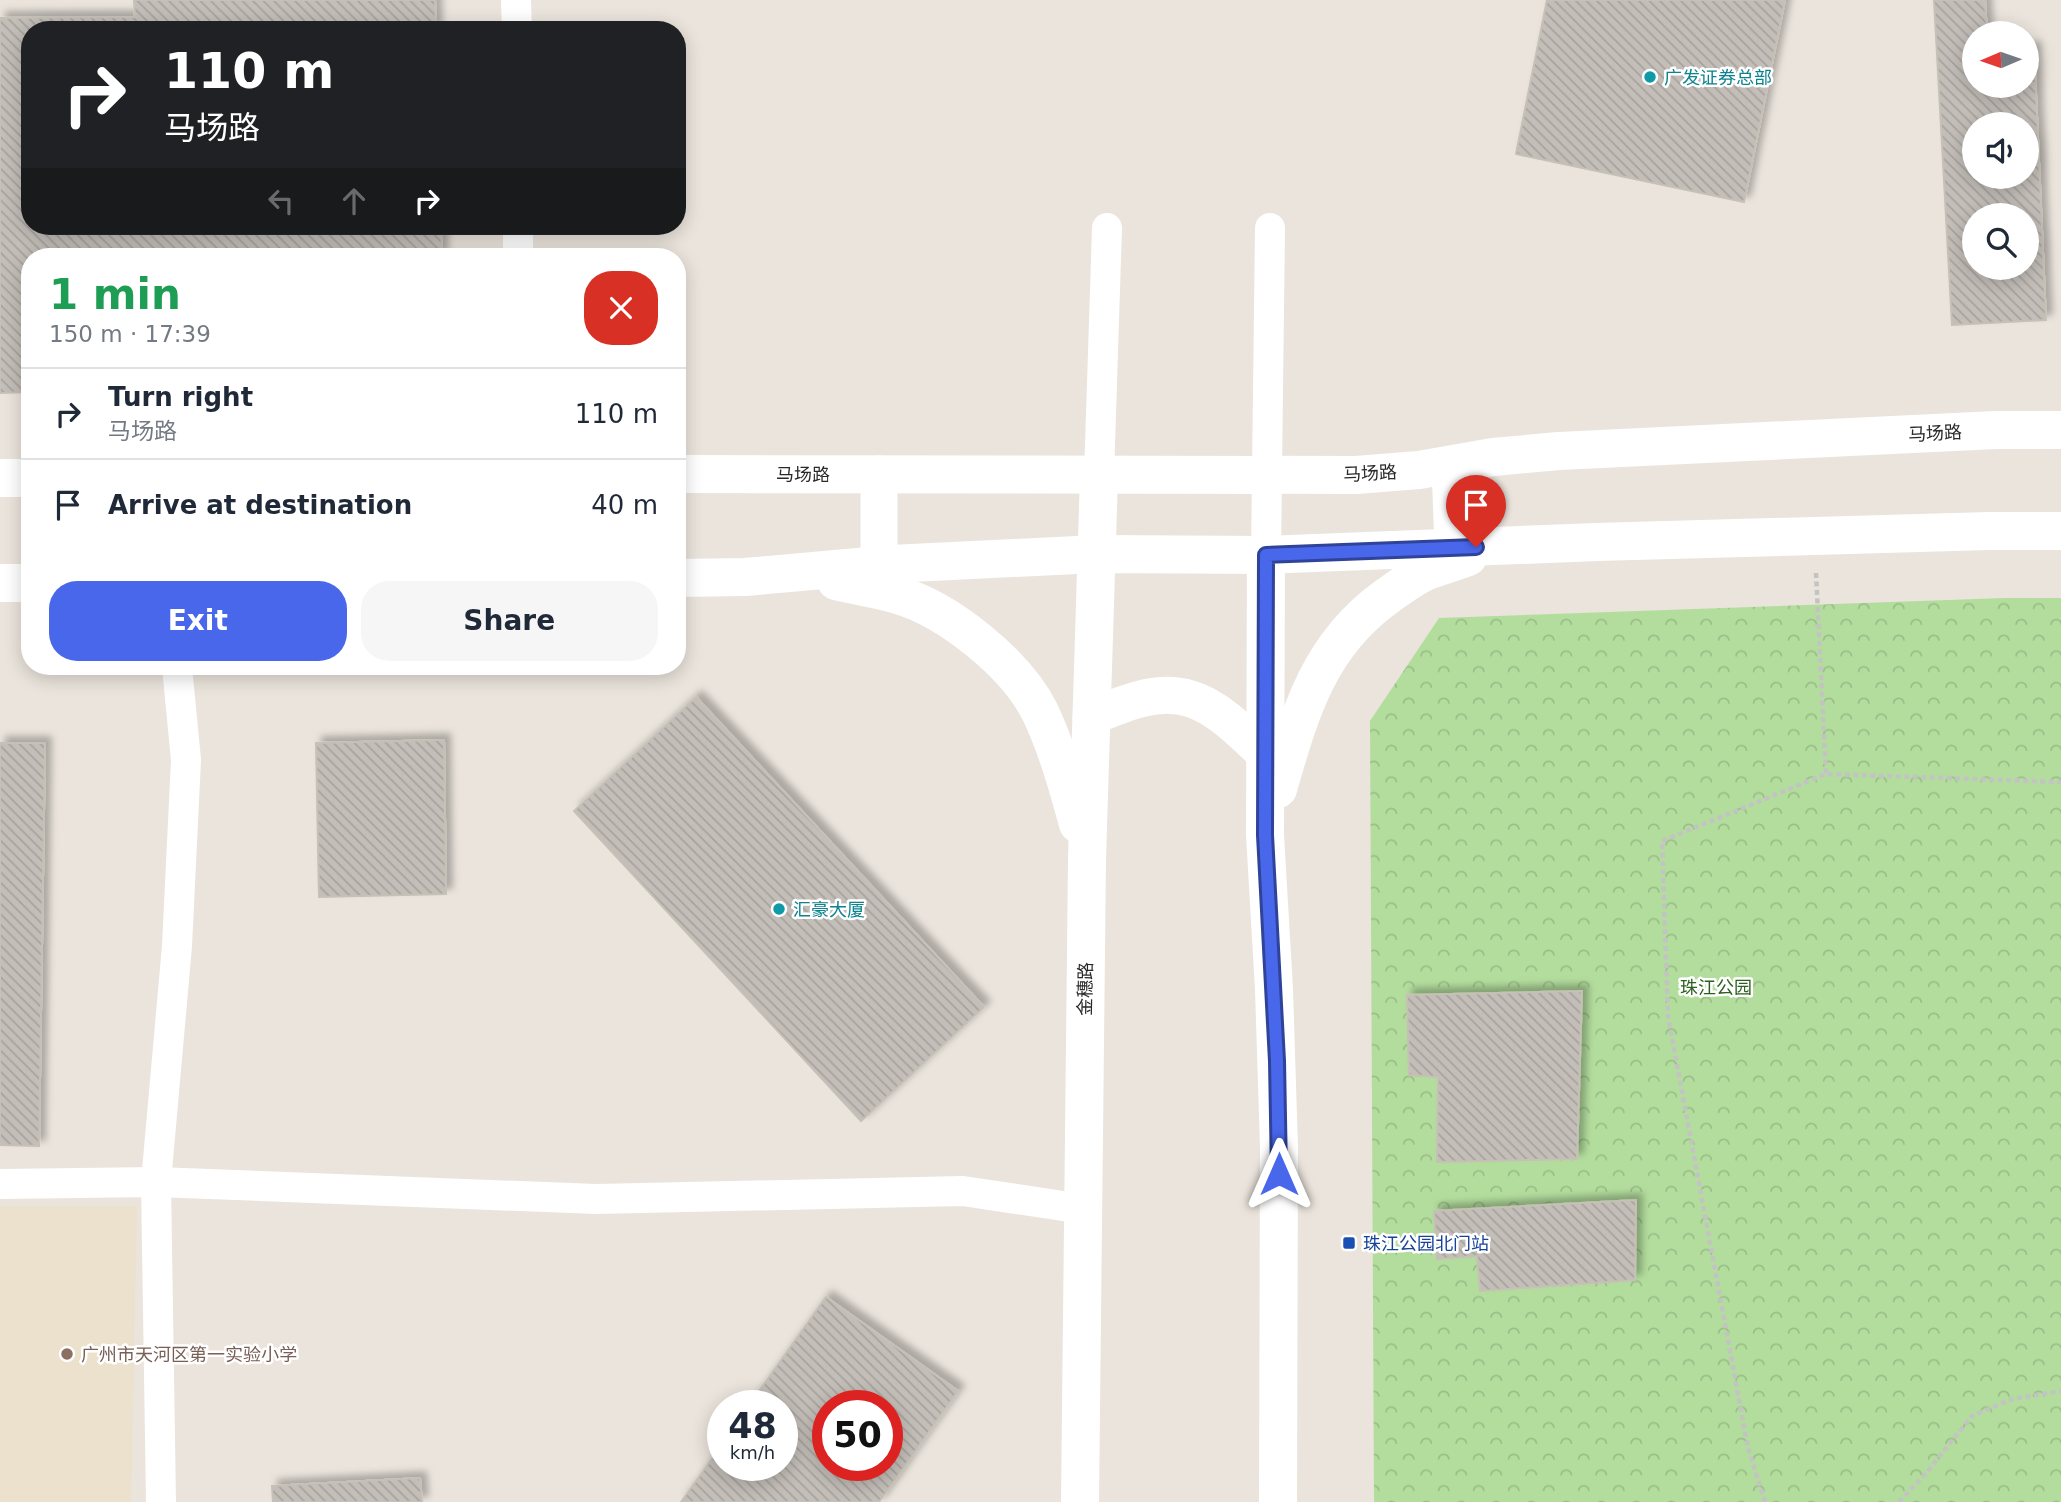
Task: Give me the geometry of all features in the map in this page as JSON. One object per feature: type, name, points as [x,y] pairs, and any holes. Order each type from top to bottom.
[{"type":"main road","name":"马场路","points":[[686,474],[1356,475],[1559,451],[1970,431],[2061,430]]},
{"type":"main road","name":"金穗路","points":[[1080,1502],[1087,859],[1099,475]]},
{"type":"main road","points":[[0,478],[21,478]]},
{"type":"main road","points":[[686,578],[745,577],[879,565],[1097,554],[1266,555],[1815,536],[2061,531]]},
{"type":"main road","points":[[1265,835],[1298,721],[1320,671],[1342,639],[1368,610],[1417,577],[1500,546]]},
{"type":"main road","points":[[1266,555],[1265,835],[1274,989],[1279,1148],[1278,1502]]},
{"type":"main road","points":[[796,572],[911,600],[934,610],[970,634],[996,656],[1039,710],[1056,753],[1087,859]]},
{"type":"main road","points":[[0,583],[21,583]]},
{"type":"street","points":[[516,0],[516,21]]},
{"type":"street","points":[[1099,475],[1107,228]]},
{"type":"street","points":[[1266,555],[1270,228]]},
{"type":"street","points":[[1450,466],[1452,548]]},
{"type":"street","points":[[879,474],[879,565]]},
{"type":"street","points":[[161,1502],[156,1182],[177,946],[186,760],[178,675]]},
{"type":"street","points":[[1091,717],[1138,699],[1164,695],[1191,699],[1215,711],[1265,754]]},
{"type":"street","points":[[0,1184],[156,1182],[596,1199],[963,1191],[1083,1209]]},
{"type":"path","points":[[1815,536],[1826,774]]},
{"type":"path","points":[[1765,1502],[1748,1448],[1668,1016],[1662,841],[1826,774],[2061,782]]},
{"type":"path","points":[[1899,1502],[1972,1416],[2012,1399],[2061,1391]]},
{"type":"shaded area","name":"广州市天河区第一实验小学","points":[[0,1206],[137,1206],[131,1502],[0,1502]]},
{"type":"green space","name":"珠江公园","points":[[2061,598],[2061,1502],[1374,1502],[1370,721],[1439,618]]},
{"type":"building","points":[[134,0],[435,0],[436,21],[21,21],[21,235],[441,235],[442,248],[21,248],[21,392],[0,393],[0,18],[135,17]]},
{"type":"building","name":"广发证券总部","points":[[1547,0],[1785,0],[1744,202],[1516,154]]},
{"type":"building","points":[[1934,0],[1985,0],[1986,21],[1962,21],[1962,98],[2036,98],[2037,112],[1962,112],[1962,189],[2039,189],[2039,161],[2046,320],[1952,325]]},
{"type":"building","name":"汇豪大厦","points":[[696,697],[984,1007],[861,1121],[574,811]]},
{"type":"building","points":[[444,740],[446,894],[319,897],[316,743]]},
{"type":"building","points":[[0,743],[45,743],[39,1146],[0,1145]]},
{"type":"building","points":[[1582,991],[1577,1159],[1437,1162],[1438,1077],[1409,1075],[1407,995]]},
{"type":"building","points":[[1636,1200],[1635,1280],[1480,1291],[1477,1256],[1437,1259],[1434,1211]]},
{"type":"building","points":[[826,1297],[958,1391],[903,1468],[903,1390],[812,1390],[812,1481],[894,1481],[879,1502],[681,1502],[707,1465],[707,1481],[798,1481],[798,1390],[760,1390]]},
{"type":"building","points":[[420,1478],[422,1502],[273,1502],[272,1486]]},
{"type":"place","name":"广发证券总部","points":[[1650,77]]},
{"type":"place","name":"汇豪大厦","points":[[779,909]]},
{"type":"place","name":"珠江公园北门站","points":[[1349,1243]]},
{"type":"place","name":"广州市天河区第一实验小学","points":[[67,1354]]},
{"type":"route","points":[[1279,1174],[1277,1061],[1265,835],[1266,555],[1476,547]]}]
